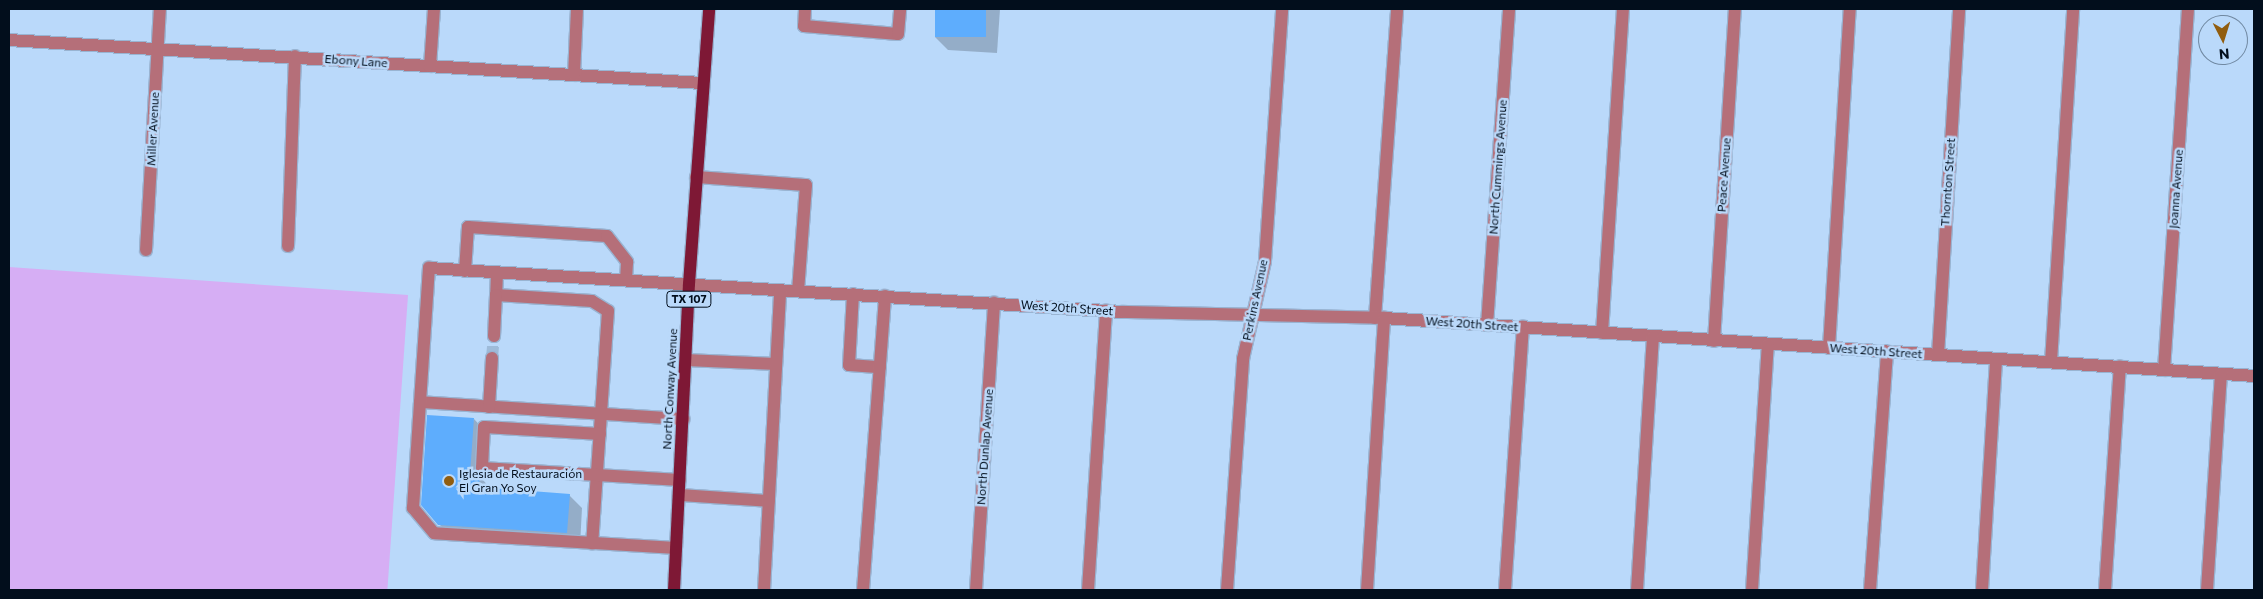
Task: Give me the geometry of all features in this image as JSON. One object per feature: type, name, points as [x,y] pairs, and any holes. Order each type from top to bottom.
[{"type":"main road","name":"North Conway Avenue","points":[[674,590],[689,284],[709,9]]},
{"type":"street","name":"Miller Avenue","points":[[146,250],[160,9]]},
{"type":"street","points":[[430,66],[434,9]]},
{"type":"street","points":[[574,75],[578,9]]},
{"type":"street","points":[[805,9],[804,26],[898,34],[900,9]]},
{"type":"street","name":"Perkins Avenue","points":[[1227,590],[1240,386],[1251,315],[1265,261],[1282,9]]},
{"type":"street","points":[[1367,590],[1379,318],[1397,9]]},
{"type":"street","name":"North Cummings Avenue","points":[[1487,325],[1509,9]]},
{"type":"street","points":[[1602,332],[1623,9]]},
{"type":"street","name":"Peace Avenue","points":[[1714,340],[1735,9]]},
{"type":"street","points":[[1829,348],[1850,9]]},
{"type":"street","name":"Thornton Street","points":[[1938,355],[1959,9]]},
{"type":"street","points":[[2051,362],[2073,9]]},
{"type":"street","name":"Joanna Avenue","points":[[2164,370],[2188,9]]},
{"type":"street","name":"Ebony Lane","points":[[9,40],[158,46],[430,66],[703,83]]},
{"type":"street","points":[[288,246],[295,56]]},
{"type":"street","points":[[696,177],[806,185],[798,291]]},
{"type":"street","points":[[465,270],[468,228],[607,236],[628,262],[626,280]]},
{"type":"street","name":"West 20th Street","points":[[420,402],[429,268],[1106,311],[1379,318],[2254,376]]},
{"type":"street","points":[[494,336],[497,272]]},
{"type":"street","points":[[565,300],[566,277]]},
{"type":"street","points":[[764,590],[780,290]]},
{"type":"street","points":[[853,294],[848,365],[880,367]]},
{"type":"street","points":[[496,295],[592,301],[608,311],[592,542]]},
{"type":"street","points":[[863,590],[886,296]]},
{"type":"street","name":"North Dunlap Avenue","points":[[976,590],[994,303]]},
{"type":"street","points":[[1088,590],[1106,311]]},
{"type":"street","points":[[1505,590],[1523,327]]},
{"type":"street","points":[[1637,590],[1653,337]]},
{"type":"street","points":[[1752,590],[1768,344]]},
{"type":"street","points":[[1870,590],[1887,352]]},
{"type":"street","points":[[489,406],[492,358]]},
{"type":"street","points":[[1982,590],[1996,359]]},
{"type":"street","points":[[686,360],[776,364]]},
{"type":"street","points":[[2105,590],[2120,367]]},
{"type":"street","points":[[2207,590],[2221,374]]},
{"type":"street","points":[[676,548],[434,533],[412,508],[420,402],[683,418]]},
{"type":"street","points":[[600,434],[484,427],[482,468],[680,480]]},
{"type":"street","points":[[679,495],[769,500]]},
{"type":"shaded area","points":[[9,267],[408,295],[387,590],[9,590]]},
{"type":"building","points":[[935,9],[986,9],[986,37],[935,37]]},
{"type":"building","name":"Iglesia de Restauración El Gran Yo Soy","points":[[427,415],[474,418],[470,474],[480,476],[479,487],[570,494],[567,533],[438,525],[421,505]]},
{"type":"tunnel","points":[[492,358],[494,336]]},
{"type":"place","name":"Iglesia de Restauración El Gran Yo Soy","points":[[449,481]]}]
